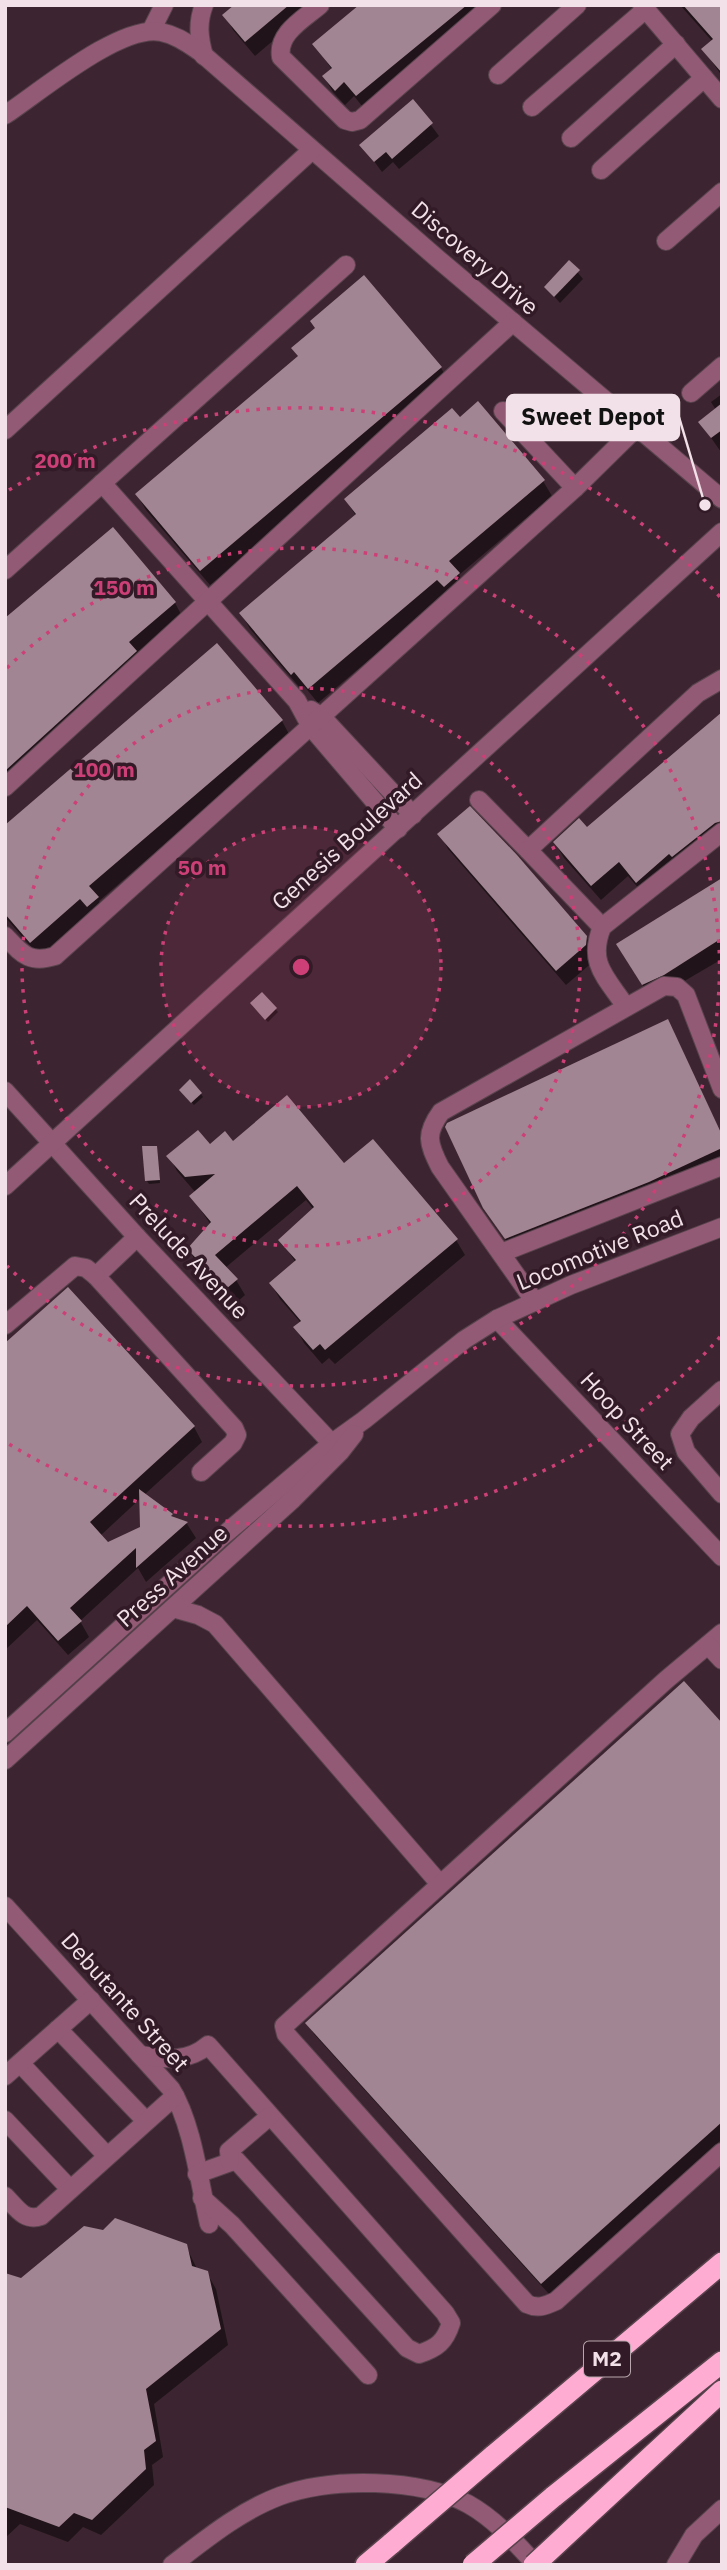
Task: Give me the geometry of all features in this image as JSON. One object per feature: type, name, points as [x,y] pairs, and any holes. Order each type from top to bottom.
[{"type":"highway","name":"M2","points":[[366,2565],[722,2263]]},
{"type":"highway","points":[[473,2565],[553,2497],[722,2362]]},
{"type":"highway","points":[[535,2565],[722,2391]]},
{"type":"street","points":[[5,115],[106,46],[132,34],[151,32],[164,5]]},
{"type":"street","points":[[202,53],[199,17],[204,5]]},
{"type":"street","points":[[320,5],[284,36],[279,47],[281,57],[345,120],[352,122],[360,120],[492,5]]},
{"type":"street","points":[[498,75],[578,5]]},
{"type":"street","points":[[533,107],[644,7],[722,99]]},
{"type":"street","name":"Discovery Drive","points":[[151,32],[179,38],[202,53],[722,499]]},
{"type":"street","points":[[570,138],[676,44]]},
{"type":"street","points":[[601,170],[704,78]]},
{"type":"street","points":[[5,430],[312,149]]},
{"type":"street","points":[[666,241],[722,192]]},
{"type":"street","points":[[5,570],[346,265]]},
{"type":"street","points":[[5,787],[513,322]]},
{"type":"street","points":[[691,393],[722,366]]},
{"type":"street","points":[[503,411],[575,488]]},
{"type":"street","points":[[5,936],[23,955],[40,961],[55,956],[575,488],[636,428]]},
{"type":"street","points":[[102,484],[316,722],[412,815]]},
{"type":"street","name":"Genesis Boulevard","points":[[5,1186],[722,532]]},
{"type":"street","points":[[528,850],[698,693],[722,679]]},
{"type":"street","points":[[316,722],[398,828]]},
{"type":"street","points":[[479,800],[602,928]]},
{"type":"street","points":[[626,1007],[597,963],[595,944],[602,928],[722,832]]},
{"type":"street","points":[[535,1302],[440,1167],[430,1147],[430,1126],[441,1112],[664,986],[677,987],[686,995],[722,1089]]},
{"type":"street","name":"Prelude Avenue","points":[[5,1091],[137,1237],[336,1448]]},
{"type":"street","points":[[501,1253],[722,1166]]},
{"type":"street","name":"Locomotive Road","points":[[498,1319],[571,1285],[722,1227]]},
{"type":"street","points":[[96,1276],[137,1237]]},
{"type":"street","points":[[5,1325],[75,1266],[86,1268],[234,1429],[236,1435],[233,1443],[201,1472]]},
{"type":"street","name":"Press Avenue","points":[[5,1760],[230,1555],[364,1420],[464,1340],[498,1319]]},
{"type":"street","name":"Hoop Street","points":[[498,1319],[722,1557]]},
{"type":"street","points":[[722,1390],[691,1418],[680,1434],[686,1452],[722,1494]]},
{"type":"street","name":"Press Avenue","points":[[5,1733],[218,1540],[336,1448]]},
{"type":"street","points":[[218,1540],[230,1555]]},
{"type":"street","points":[[173,1608],[215,1623],[440,1884]]},
{"type":"street","points":[[722,1660],[715,1639],[285,2026],[286,2034],[527,2305],[543,2307],[556,2301],[722,2151]]},
{"type":"street","name":"Debutante Street","points":[[5,1906],[175,2096],[186,2126],[209,2224]]},
{"type":"street","points":[[5,2076],[90,2000]]},
{"type":"street","points":[[58,2029],[146,2121]]},
{"type":"street","points":[[140,2055],[174,2060],[199,2054],[208,2046],[445,2313],[451,2323],[446,2339],[433,2350],[419,2354],[407,2348],[236,2161],[197,2174]]},
{"type":"street","points":[[20,2063],[107,2156]]},
{"type":"street","points":[[5,2196],[25,2217],[41,2216],[175,2096]]},
{"type":"street","points":[[230,2162],[229,2151],[270,2116]]},
{"type":"street","points":[[5,2120],[70,2189]]},
{"type":"street","points":[[202,2197],[232,2225],[368,2375]]},
{"type":"street","points":[[172,2565],[228,2523],[267,2502],[310,2487],[380,2484],[443,2494],[469,2505],[506,2532],[535,2565]]},
{"type":"street","points":[[676,2565],[694,2535],[722,2509]]},
{"type":"building","points":[[234,5],[289,5],[245,42],[222,15]]},
{"type":"building","points":[[359,5],[467,5],[356,96],[344,82],[335,91],[322,76],[332,68],[312,44]]},
{"type":"building","points":[[683,5],[722,5],[722,73],[701,49],[713,39]]},
{"type":"building","points":[[413,99],[433,123],[392,159],[386,152],[374,162],[359,145]]},
{"type":"building","points":[[569,260],[580,270],[554,297],[544,287]]},
{"type":"building","points":[[364,275],[442,367],[200,571],[135,494],[298,356],[291,348],[315,328],[310,321]]},
{"type":"building","points":[[478,401],[545,480],[449,561],[460,573],[444,587],[437,580],[308,689],[294,672],[291,675],[239,613],[356,514],[344,499],[452,408],[460,417]]},
{"type":"building","points":[[722,403],[722,430],[711,438],[698,422]]},
{"type":"building","points":[[113,527],[176,602],[129,642],[137,651],[5,771],[5,618]]},
{"type":"building","points":[[217,643],[283,720],[89,886],[99,897],[87,907],[80,899],[30,943],[5,914],[5,825]]},
{"type":"building","points":[[722,712],[722,821],[715,823],[672,857],[669,854],[636,883],[619,862],[591,886],[553,842],[579,818],[587,827]]},
{"type":"building","points":[[470,806],[517,855],[587,936],[586,945],[556,971],[437,834]]},
{"type":"building","points":[[722,878],[722,938],[664,975],[642,985],[616,944]]},
{"type":"building","points":[[262,992],[277,1008],[265,1020],[250,1003]]},
{"type":"building","points":[[668,1019],[722,1135],[722,1148],[649,1182],[505,1239],[483,1208],[445,1127],[447,1123]]},
{"type":"building","points":[[190,1079],[202,1093],[191,1103],[179,1090]]},
{"type":"building","points":[[287,1095],[344,1163],[373,1139],[458,1239],[325,1350],[320,1344],[313,1350],[293,1327],[301,1321],[269,1283],[296,1260],[278,1240],[314,1207],[297,1186],[215,1255],[238,1279],[226,1289],[187,1249],[211,1222],[189,1196],[215,1174],[185,1177],[166,1156],[198,1130],[210,1144],[225,1131],[233,1141]]},
{"type":"building","points":[[142,1146],[157,1146],[160,1180],[145,1181]]},
{"type":"building","points":[[68,1287],[195,1426],[90,1522],[108,1542],[140,1527],[139,1489],[173,1514],[171,1516],[188,1522],[136,1568],[136,1548],[70,1608],[82,1621],[58,1641],[27,1606],[5,1627],[5,1343]]},
{"type":"building","points":[[684,1681],[722,1723],[722,2122],[541,2284],[305,2023]]},
{"type":"building","points":[[115,2218],[187,2244],[192,2266],[208,2271],[221,2329],[146,2389],[156,2441],[144,2450],[146,2469],[92,2520],[74,2513],[59,2527],[5,2507],[5,2273],[21,2278],[84,2226],[103,2230]]},
{"type":"place","name":"Sweet Depot","points":[[705,505]]}]
